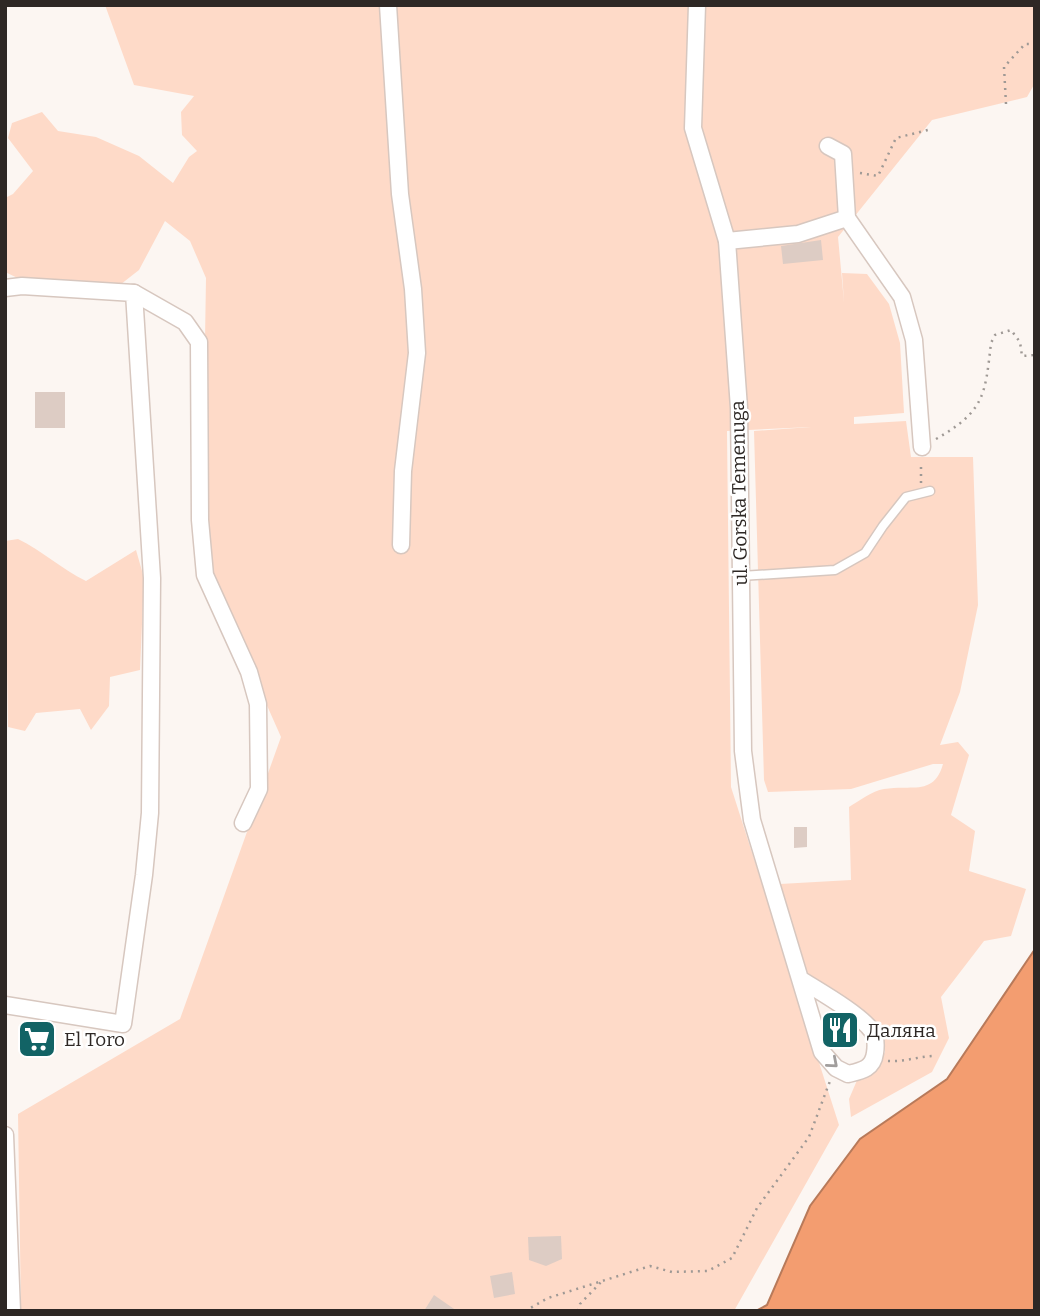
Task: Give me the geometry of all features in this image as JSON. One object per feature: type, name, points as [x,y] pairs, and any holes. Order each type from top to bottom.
[{"type":"street","points":[[388,5],[400,194],[413,289],[417,354],[403,471],[401,545]]},
{"type":"street","name":"ul. Gorska Temenuga","points":[[697,5],[693,128],[727,241],[739,408],[743,751],[752,820],[822,1052],[836,1068]]},
{"type":"street","points":[[828,146],[843,154],[847,218],[902,298],[914,340],[922,447]]},
{"type":"street","points":[[727,241],[798,234],[847,218]]},
{"type":"street","points":[[5,288],[22,286],[134,293],[185,321],[199,342],[200,520],[205,575],[249,672],[258,704],[259,789],[243,823]]},
{"type":"street","points":[[5,1005],[123,1024],[150,813],[152,579],[134,293]]},
{"type":"street","points":[[800,979],[850,1012],[872,1031],[876,1041],[874,1060],[869,1068],[848,1074],[836,1068]]},
{"type":"street","points":[[5,1135],[8,1267],[12,1311]]},
{"type":"lane","points":[[741,576],[835,570],[865,553],[906,497],[930,491]]},
{"type":"path","points":[[1006,104],[1004,67],[1026,44],[1035,44]]},
{"type":"path","points":[[844,166],[859,173],[878,176],[896,138],[928,130]]},
{"type":"path","points":[[947,432],[976,409],[982,397],[990,343],[995,335],[1011,331],[1020,342],[1022,356],[1035,355]]},
{"type":"path","points":[[920,494],[922,447]]},
{"type":"path","points":[[874,1060],[900,1062],[932,1056]]},
{"type":"path","points":[[525,1311],[548,1298],[650,1266],[672,1272],[708,1271],[732,1258],[757,1208],[809,1136],[836,1068]]},
{"type":"path","points":[[578,1311],[580,1304],[603,1280]]},
{"type":"shaded area","points":[[105,5],[1035,5],[1035,83],[1027,97],[932,120],[838,237],[844,302],[842,273],[867,274],[889,304],[900,343],[904,413],[854,417],[854,424],[906,421],[911,457],[973,457],[978,605],[960,692],[940,745],[958,742],[969,755],[951,815],[975,831],[969,871],[1026,889],[1011,936],[984,941],[941,997],[949,1038],[932,1072],[851,1117],[849,1099],[858,1078],[871,1074],[885,1052],[879,1029],[845,1000],[806,973],[780,884],[851,880],[849,807],[879,790],[927,785],[934,781],[943,764],[933,764],[851,789],[768,792],[764,780],[754,431],[811,427],[727,431],[731,787],[839,1125],[734,1311],[21,1311],[18,1114],[180,1019],[281,737],[208,573],[203,463],[206,278],[190,241],[165,221],[139,270],[116,288],[24,281],[5,272],[5,198],[13,194],[33,171],[8,138],[12,123],[42,112],[58,131],[96,137],[139,156],[173,183],[189,157],[197,151],[182,135],[181,112],[194,96],[134,85]]},
{"type":"shaded area","points":[[18,539],[86,581],[136,550],[144,578],[140,670],[110,677],[109,706],[91,730],[80,709],[36,713],[25,731],[8,727],[5,541]]},
{"type":"shaded area","points":[[1035,949],[1035,1311],[756,1311],[767,1305],[810,1206],[860,1139],[947,1079]]},
{"type":"building","points":[[821,240],[823,260],[783,264],[781,246]]},
{"type":"building","points":[[35,392],[65,392],[65,428],[35,428]]},
{"type":"building","points":[[794,827],[807,827],[807,847],[794,848]]},
{"type":"building","points":[[34,1020],[54,1023],[50,1053],[30,1051]]},
{"type":"building","points":[[561,1236],[562,1259],[546,1266],[529,1260],[528,1237]]},
{"type":"building","points":[[512,1272],[515,1294],[494,1298],[490,1276]]},
{"type":"building","points":[[434,1295],[457,1311],[424,1311]]},
{"type":"place","name":"Даляна","points":[[840,1030]]},
{"type":"place","name":"El Toro","points":[[37,1039]]}]
